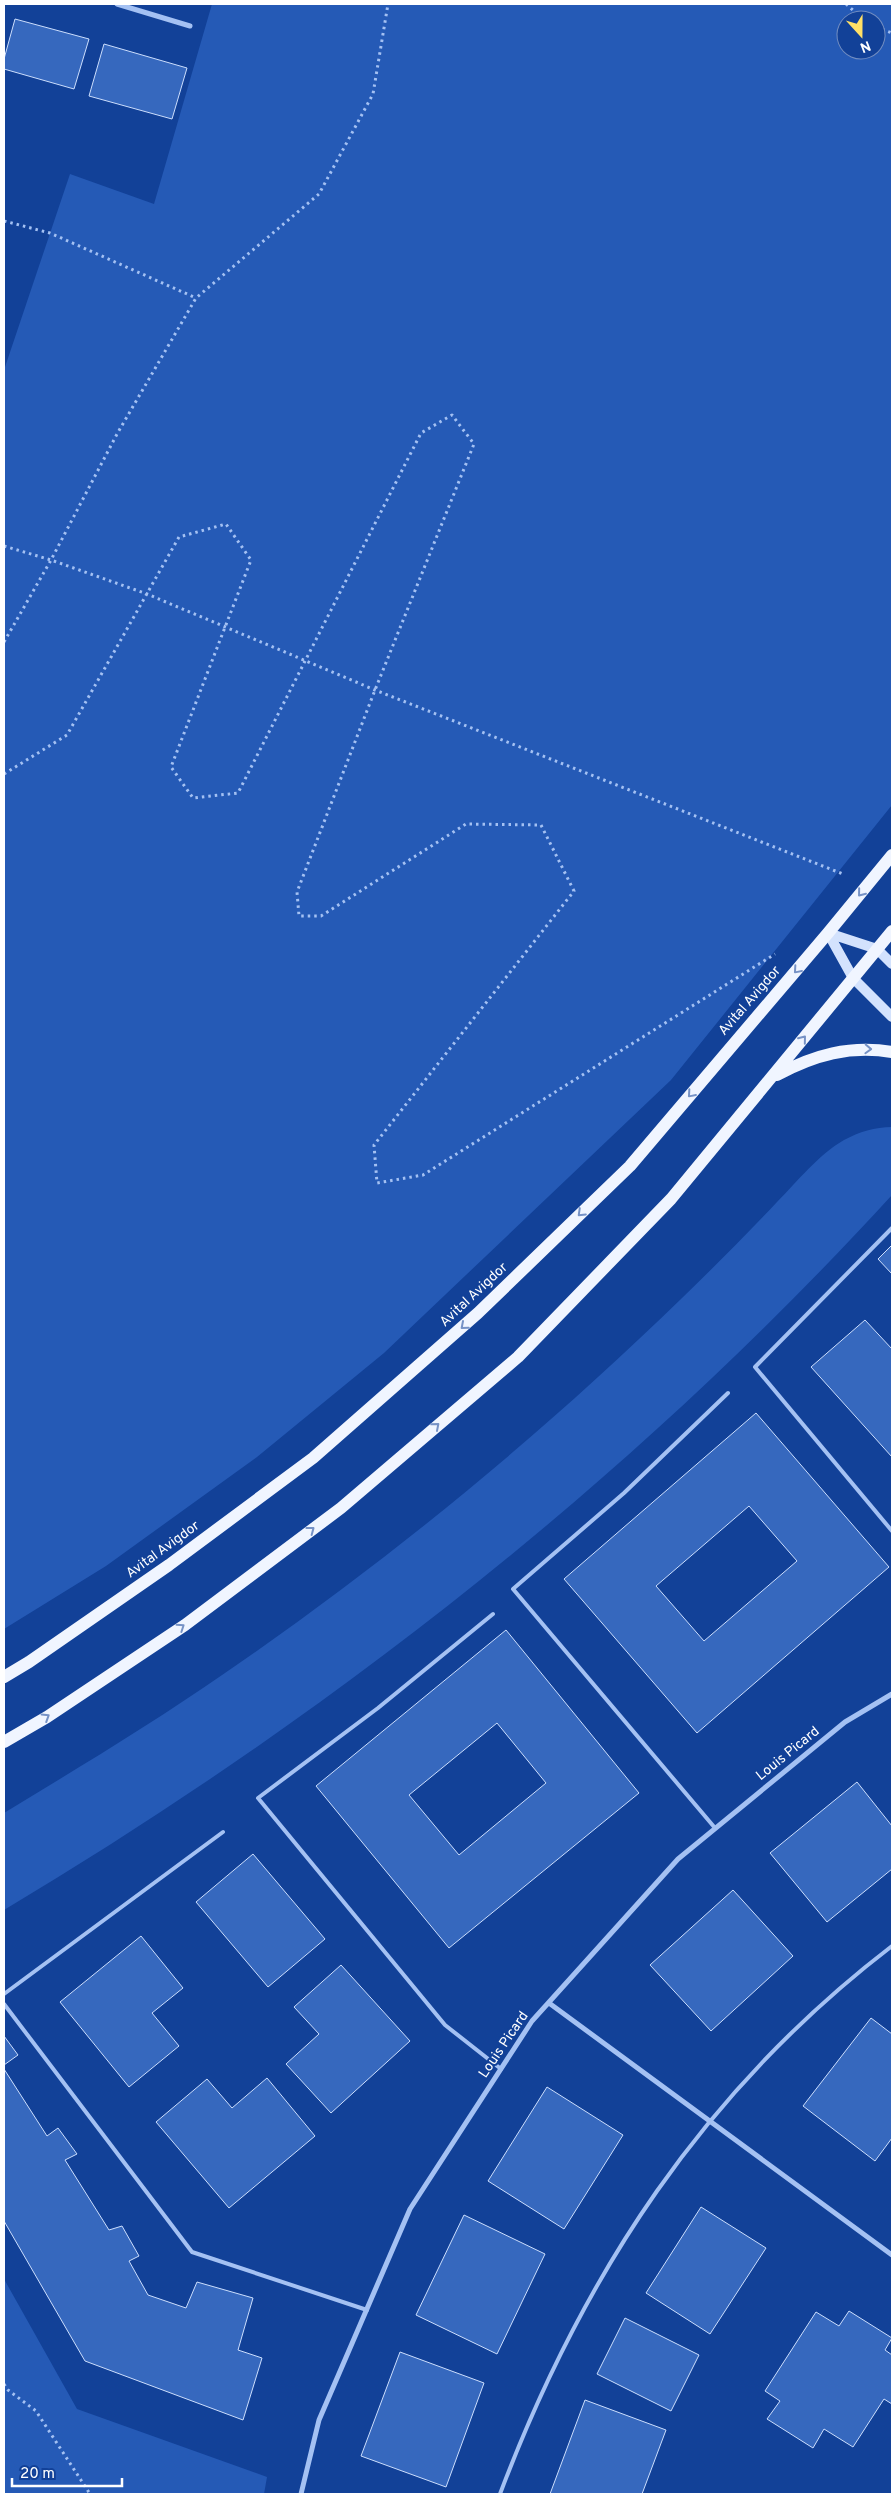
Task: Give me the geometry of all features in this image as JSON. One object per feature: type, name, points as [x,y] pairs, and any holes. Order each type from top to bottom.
[{"type":"main road","name":"Avital Avigdor","points":[[4,1677],[29,1662],[169,1565],[313,1458],[478,1313],[630,1166],[828,934],[892,855]]},
{"type":"main road","points":[[4,1742],[47,1717],[185,1625],[326,1520],[518,1357],[671,1199],[892,932]]},
{"type":"main road","points":[[772,1077],[823,1054],[858,1049],[892,1052]]},
{"type":"street","points":[[117,4],[190,26]]},
{"type":"street","points":[[828,934],[877,949],[892,964]]},
{"type":"street","points":[[828,934],[853,978],[892,1017]]},
{"type":"street","name":"Louis Picard","points":[[301,2494],[319,2420],[410,2209],[532,2021],[678,1859],[845,1722],[892,1694]]},
{"type":"street","points":[[549,2003],[892,2255]]},
{"type":"lane","points":[[892,1228],[755,1367],[892,1532]]},
{"type":"lane","points":[[715,1828],[513,1589],[624,1493],[728,1393]]},
{"type":"lane","points":[[493,1614],[378,1708],[258,1798],[445,2025],[501,2069]]},
{"type":"lane","points":[[4,1994],[224,1832]]},
{"type":"lane","points":[[500,2494],[524,2429],[565,2342],[611,2259],[662,2181],[709,2121],[781,2042],[849,1979],[892,1946]]},
{"type":"lane","points":[[4,2004],[192,2252],[367,2310]]},
{"type":"path","points":[[4,642],[50,560],[116,434],[196,298],[318,194],[373,94],[388,4]]},
{"type":"path","points":[[4,221],[50,233],[196,298]]},
{"type":"path","points":[[4,774],[67,735],[179,537],[226,524],[251,560],[171,767],[193,798],[238,793],[421,433],[452,415],[474,444],[375,690],[297,892],[299,916],[321,916],[466,824],[541,824],[574,891],[374,1145],[376,1182],[422,1175],[774,954]]},
{"type":"path","points":[[4,546],[147,594],[375,690],[840,872]]},
{"type":"path","points":[[4,2384],[8,2390],[36,2411],[90,2494]]},
{"type":"shaded area","points":[[212,4],[892,4],[892,805],[671,1080],[384,1353],[257,1457],[106,1566],[4,1629],[4,370],[70,174],[154,204]]},
{"type":"shaded area","points":[[892,1127],[892,1195],[793,1299],[691,1398],[584,1493],[474,1585],[361,1672],[245,1755],[126,1835],[4,1910],[4,1813],[198,1692],[345,1587],[461,1496],[573,1400],[718,1263],[826,1153],[844,1140],[867,1130]]},
{"type":"shaded area","points":[[4,2279],[77,2409],[267,2477],[264,2494],[4,2494]]},
{"type":"building","points":[[15,19],[89,39],[74,89],[4,69],[4,59]]},
{"type":"building","points":[[104,44],[187,68],[172,119],[89,96]]},
{"type":"building","points":[[892,1245],[892,1274],[878,1259]]},
{"type":"building","points":[[865,1320],[892,1349],[892,1457],[811,1367]]},
{"type":"building","points":[[756,1413],[889,1567],[697,1733],[564,1579]],"holes":[[[749,1506],[797,1561],[704,1641],[656,1586]]]},
{"type":"building","points":[[506,1630],[639,1793],[449,1948],[316,1786]],"holes":[[[497,1723],[546,1783],[459,1855],[409,1795]]]},
{"type":"building","points":[[857,1782],[892,1826],[892,1869],[827,1922],[770,1853]]},
{"type":"building","points":[[253,1854],[325,1939],[268,1987],[196,1902]]},
{"type":"building","points":[[733,1890],[793,1956],[711,2031],[650,1965]]},
{"type":"building","points":[[141,1936],[183,1988],[152,2013],[179,2046],[129,2087],[60,2002]]},
{"type":"building","points":[[341,1965],[410,2041],[331,2113],[286,2064],[319,2034],[294,2007]]},
{"type":"building","points":[[871,2018],[892,2034],[892,2138],[875,2161],[803,2106]]},
{"type":"building","points":[[4,2036],[18,2055],[4,2065]]},
{"type":"building","points":[[4,2069],[47,2136],[58,2128],[77,2154],[65,2160],[109,2230],[122,2226],[139,2256],[129,2261],[148,2295],[186,2308],[197,2282],[253,2298],[238,2350],[262,2358],[243,2420],[85,2361],[4,2221]]},
{"type":"building","points":[[267,2078],[315,2136],[229,2208],[156,2122],[207,2079],[232,2108]]},
{"type":"building","points":[[547,2087],[623,2135],[564,2229],[488,2181]]},
{"type":"building","points":[[701,2207],[766,2248],[710,2334],[646,2293]]},
{"type":"building","points":[[464,2215],[545,2254],[497,2354],[416,2315]]},
{"type":"building","points":[[849,2311],[892,2338],[885,2350],[892,2355],[892,2404],[884,2399],[853,2447],[824,2429],[813,2448],[767,2419],[780,2401],[765,2391],[816,2312],[839,2326]]},
{"type":"building","points":[[625,2318],[699,2355],[671,2411],[597,2374]]},
{"type":"building","points":[[400,2352],[484,2383],[446,2487],[361,2456]]},
{"type":"building","points":[[585,2400],[666,2430],[642,2494],[550,2494]]}]
